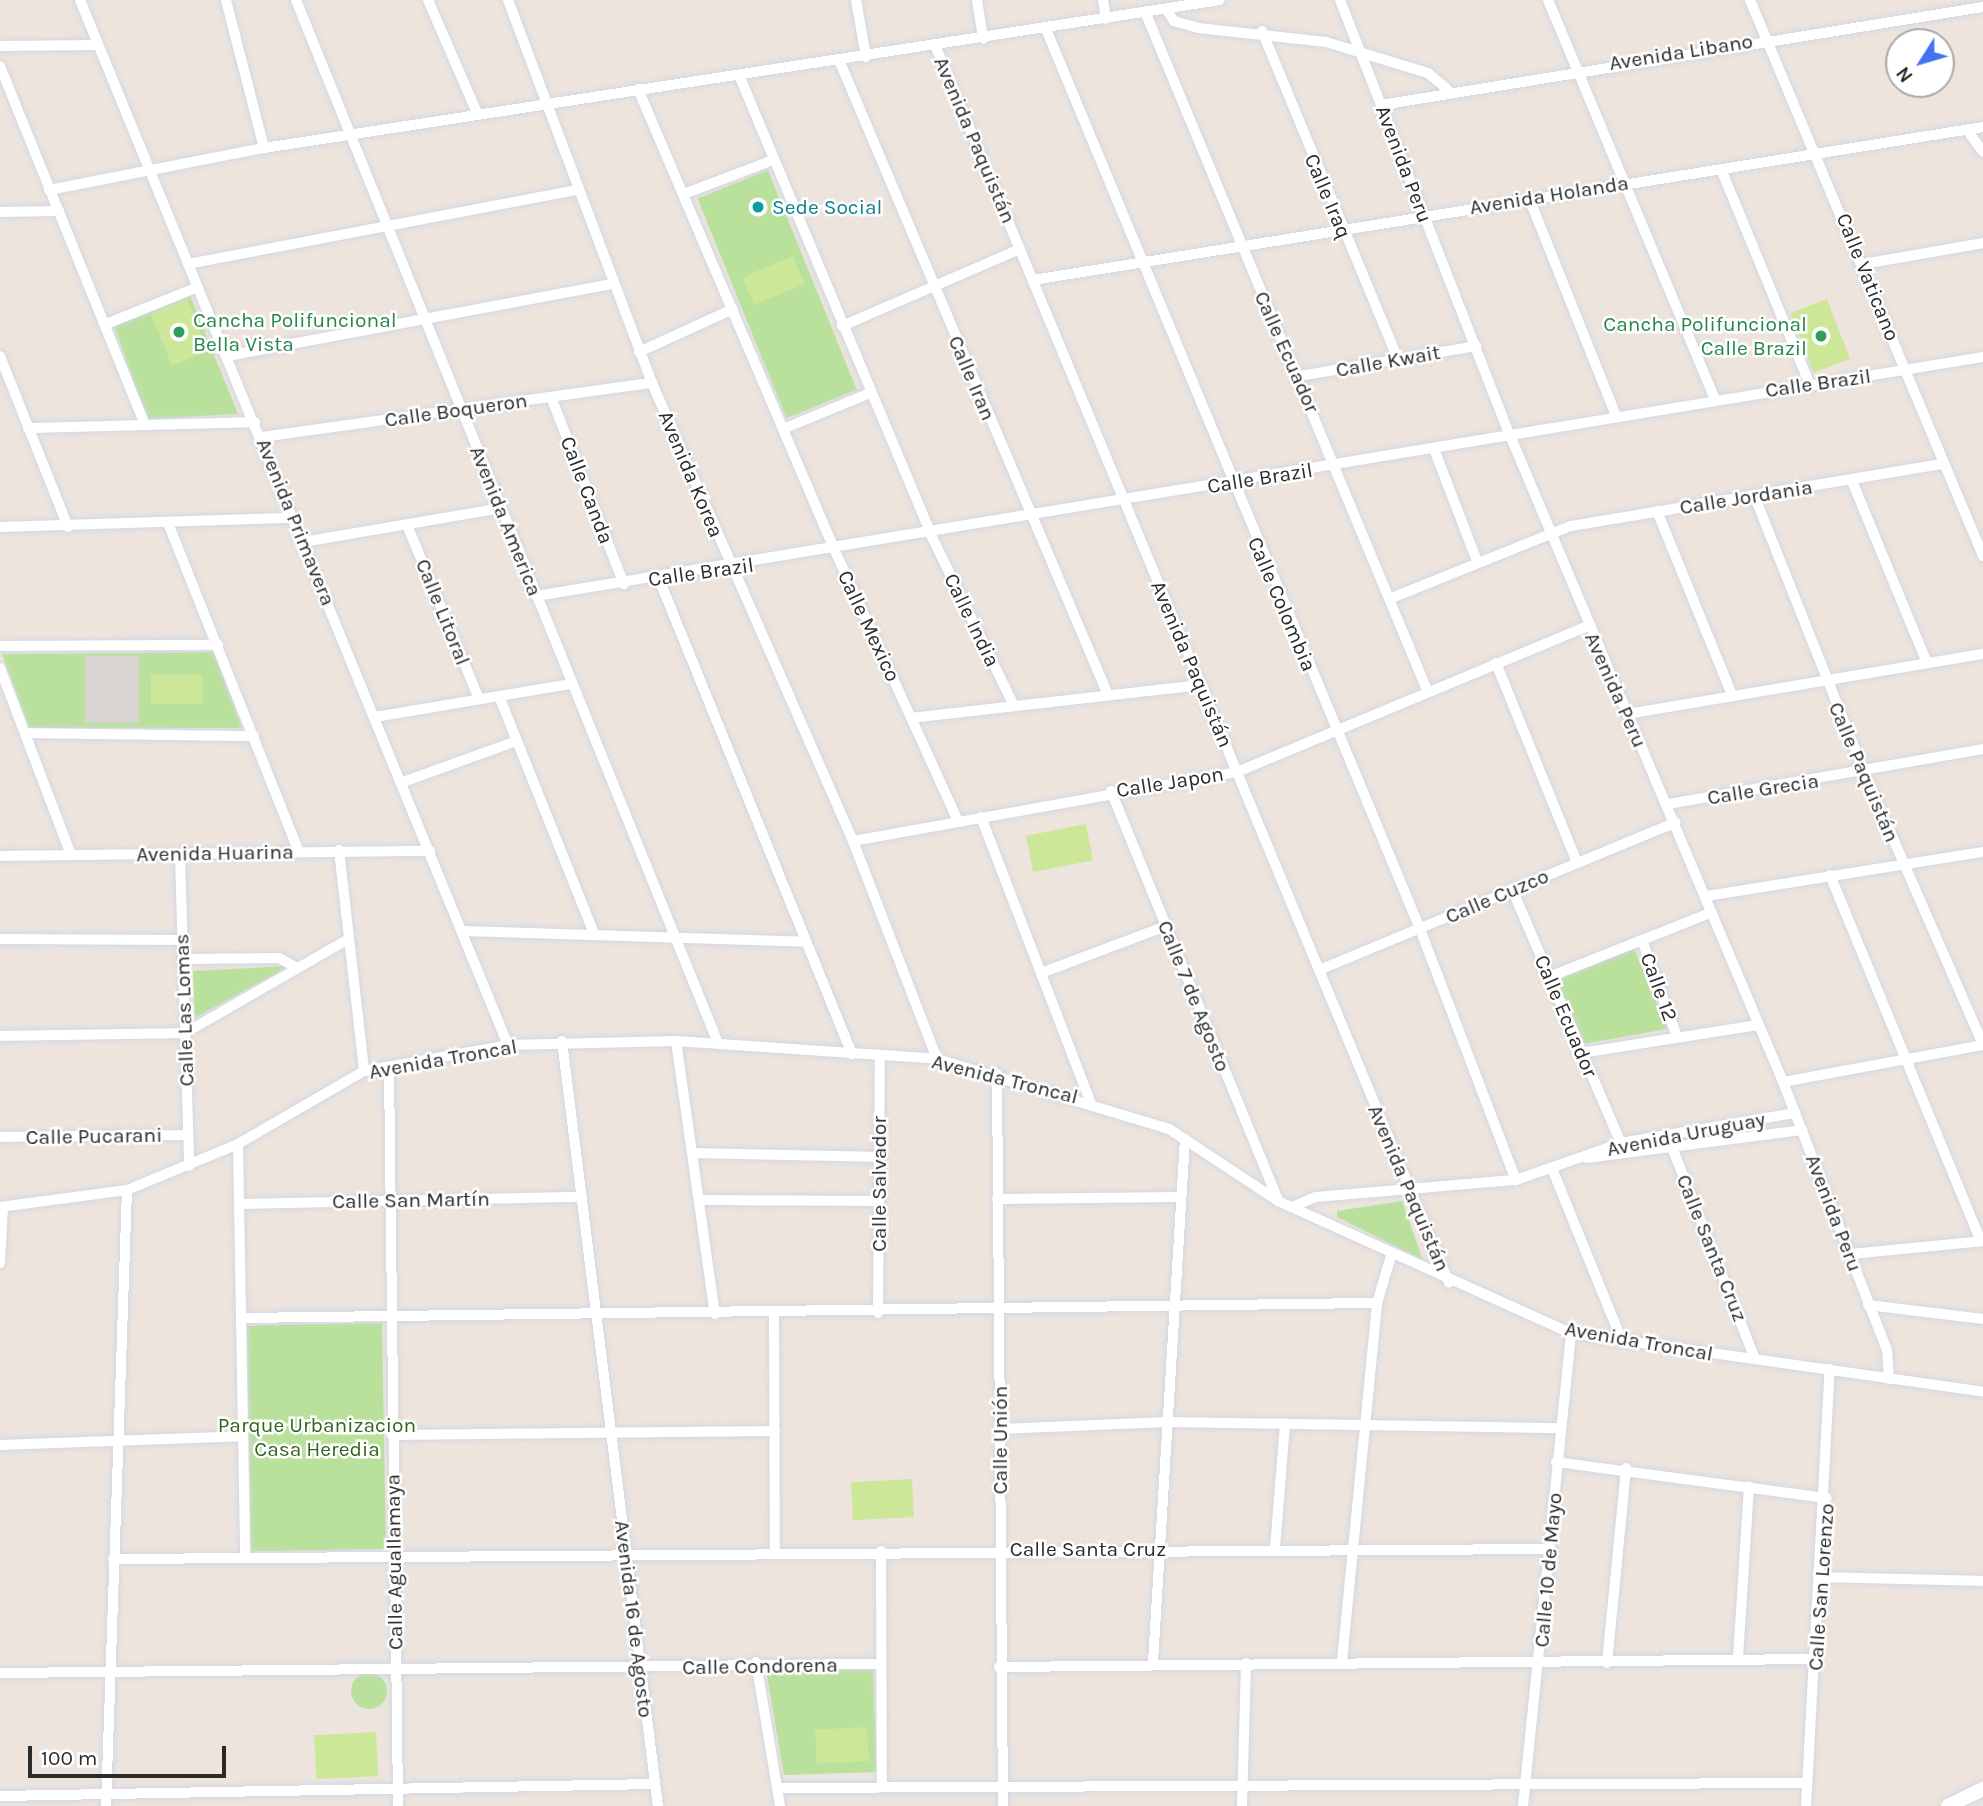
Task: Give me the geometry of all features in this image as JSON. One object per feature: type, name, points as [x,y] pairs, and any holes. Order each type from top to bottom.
[{"type":"street","name":"Avenida Primavera","points":[[80,0],[508,1045]]},
{"type":"street","points":[[226,0],[264,148]]},
{"type":"street","name":"Avenida America","points":[[296,0],[718,1042]]},
{"type":"street","points":[[428,0],[478,115]]},
{"type":"street","name":"Avenida Korea","points":[[508,0],[576,190],[639,352],[731,568],[853,841],[937,1059]]},
{"type":"street","points":[[856,0],[866,57]]},
{"type":"street","points":[[977,0],[983,39]]},
{"type":"street","points":[[1103,0],[1106,19]]},
{"type":"street","points":[[49,190],[350,134],[1146,14],[1220,0]]},
{"type":"street","name":"Avenida Peru","points":[[1340,0],[1549,532],[1676,822],[1783,1082],[1887,1350],[1889,1379]]},
{"type":"street","points":[[1548,0],[1714,397]]},
{"type":"street","name":"Calle Vaticano","points":[[1750,0],[1818,154],[1943,464],[1979,534],[1983,556]]},
{"type":"street","name":"Avenida Libano","points":[[1381,104],[1447,89],[1983,7]]},
{"type":"street","points":[[1167,10],[1174,21],[1198,28],[1262,31],[1326,41],[1362,55],[1428,73],[1447,89]]},
{"type":"street","name":"Calle Ecuador","points":[[1146,14],[1238,244],[1299,376],[1427,690]]},
{"type":"street","name":"Calle Colombia","points":[[1046,29],[1139,262],[1420,929],[1516,1180]]},
{"type":"street","name":"Calle Iraq","points":[[1262,31],[1398,360]]},
{"type":"street","points":[[0,46],[97,45]]},
{"type":"street","name":"Avenida Paquistán","points":[[935,45],[1449,1283]]},
{"type":"street","name":"Calle Iran","points":[[839,60],[1028,512],[1108,695]]},
{"type":"street","points":[[0,66],[145,425]]},
{"type":"street","name":"Calle India","points":[[739,75],[931,535],[1014,706]]},
{"type":"street","name":"Calle Mexico","points":[[638,89],[835,551],[958,821]]},
{"type":"street","name":"Avenida Holanda","points":[[1032,280],[1238,244],[1983,127]]},
{"type":"street","points":[[1967,130],[1983,152]]},
{"type":"street","points":[[684,194],[773,160]]},
{"type":"street","points":[[1721,169],[1810,385]]},
{"type":"street","points":[[188,264],[576,190]]},
{"type":"street","points":[[1529,198],[1616,415]]},
{"type":"street","points":[[0,212],[59,211]]},
{"type":"street","points":[[1863,264],[1983,243]]},
{"type":"street","points":[[842,326],[1020,249]]},
{"type":"street","points":[[227,356],[612,284]]},
{"type":"street","points":[[106,324],[198,287]]},
{"type":"street","points":[[639,352],[733,309]]},
{"type":"street","name":"Calle Kwait","points":[[1299,376],[1476,346]]},
{"type":"street","name":"Calle Brazil","points":[[536,596],[931,535],[1028,512],[1335,467],[1714,397],[1906,371],[1983,357]]},
{"type":"street","points":[[1,363],[68,527]]},
{"type":"street","name":"Calle Boqueron","points":[[261,437],[652,383]]},
{"type":"street","points":[[783,429],[870,393]]},
{"type":"street","name":"Calle Canda","points":[[551,397],[624,584]]},
{"type":"street","points":[[28,428],[255,422]]},
{"type":"street","points":[[1434,449],[1477,561]]},
{"type":"street","name":"Calle Jordania","points":[[1389,599],[1549,532],[1657,511],[1943,464]]},
{"type":"street","points":[[1852,481],[1927,663]]},
{"type":"street","name":"Calle Paquistán","points":[[1754,495],[1903,866],[1983,1045]]},
{"type":"street","points":[[303,542],[500,508]]},
{"type":"street","points":[[1657,511],[1732,695]]},
{"type":"street","points":[[0,527],[293,518]]},
{"type":"street","points":[[168,523],[299,852]]},
{"type":"street","name":"Calle Litoral","points":[[407,525],[479,699]]},
{"type":"street","points":[[659,579],[852,1055]]},
{"type":"street","name":"Calle Japon","points":[[853,841],[1111,790],[1237,772],[1427,690],[1588,625]]},
{"type":"street","points":[[0,646],[218,645]]},
{"type":"street","points":[[1627,714],[1983,654]]},
{"type":"street","points":[[1496,663],[1577,862]]},
{"type":"street","points":[[0,668],[71,855]]},
{"type":"street","points":[[375,717],[571,684]]},
{"type":"street","points":[[911,718],[1200,685]]},
{"type":"street","points":[[499,696],[593,931]]},
{"type":"street","points":[[25,733],[254,736]]},
{"type":"street","points":[[402,782],[516,741]]},
{"type":"street","name":"Calle Grecia","points":[[1668,804],[1983,750]]},
{"type":"street","name":"Calle 7 de Agosto","points":[[1111,790],[1278,1200]]},
{"type":"street","points":[[981,817],[1090,1101]]},
{"type":"street","name":"Calle Cuzco","points":[[1319,970],[1676,822]]},
{"type":"street","points":[[340,850],[347,940],[365,1071]]},
{"type":"street","name":"Avenida Huarina","points":[[0,856],[430,851]]},
{"type":"street","points":[[1707,896],[1983,852]]},
{"type":"street","name":"Calle Las Lomas","points":[[180,855],[189,1166]]},
{"type":"street","points":[[1830,875],[1982,1241],[1851,1254]]},
{"type":"street","name":"Calle Ecuador","points":[[1512,889],[1621,1143]]},
{"type":"street","points":[[1549,977],[1712,912]]},
{"type":"street","points":[[1041,973],[1166,926]]},
{"type":"street","points":[[463,931],[593,931],[806,942]]},
{"type":"street","points":[[0,939],[182,940]]},
{"type":"street","points":[[0,1036],[185,1033],[347,940]]},
{"type":"street","name":"Calle 12","points":[[1643,940],[1676,1034]]},
{"type":"street","points":[[184,959],[279,958],[298,968]]},
{"type":"street","points":[[1581,1053],[1676,1034],[1758,1025]]},
{"type":"street","name":"Avenida Troncal","points":[[2,1207],[127,1190],[238,1144],[365,1071],[508,1045],[562,1041],[718,1042],[852,1055],[937,1059],[1090,1101],[1185,1139],[1278,1200],[1449,1283],[1571,1333],[1983,1392]]},
{"type":"street","name":"Avenida 16 de Agosto","points":[[562,1041],[599,1318],[624,1552],[658,1806]]},
{"type":"street","points":[[676,1041],[696,1153],[715,1314]]},
{"type":"street","points":[[1783,1082],[1983,1045]]},
{"type":"street","name":"Calle Salvador","points":[[878,1313],[880,1055]]},
{"type":"street","name":"Calle Aguallamaya","points":[[389,1066],[398,1806]]},
{"type":"street","name":"Calle Unión","points":[[997,1074],[1001,1550],[999,1667],[1003,1806]]},
{"type":"street","name":"Avenida Uruguay","points":[[1292,1207],[1310,1198],[1516,1180],[1553,1171],[1621,1143],[1795,1113]]},
{"type":"street","points":[[1587,1158],[1673,1150],[1802,1130]]},
{"type":"street","name":"Calle Pucarani","points":[[0,1137],[188,1135]]},
{"type":"street","name":"Calle Santa Cruz","points":[[1668,1137],[1755,1359]]},
{"type":"street","points":[[1153,1662],[1171,1309],[1185,1139]]},
{"type":"street","points":[[238,1144],[245,1556]]},
{"type":"street","points":[[696,1153],[880,1157]]},
{"type":"street","points":[[1553,1171],[1622,1342]]},
{"type":"street","points":[[106,1806],[127,1190]]},
{"type":"street","name":"Calle San Martín","points":[[240,1204],[582,1197]]},
{"type":"street","points":[[997,1199],[1180,1197]]},
{"type":"street","points":[[701,1200],[879,1201]]},
{"type":"street","points":[[0,1263],[2,1207]]},
{"type":"street","points":[[1342,1661],[1377,1303],[1391,1256]]},
{"type":"street","points":[[241,1318],[599,1318],[1377,1303]]},
{"type":"street","points":[[1868,1305],[1983,1319]]},
{"type":"street","points":[[774,1315],[775,1551]]},
{"type":"street","name":"Calle 10 de Mayo","points":[[1523,1806],[1540,1663],[1559,1427],[1571,1333]]},
{"type":"street","name":"Calle San Lorenzo","points":[[1805,1806],[1827,1498],[1830,1368]]},
{"type":"street","points":[[1000,1429],[1166,1422],[1559,1427]]},
{"type":"street","points":[[1275,1548],[1285,1423]]},
{"type":"street","points":[[392,1435],[775,1431]]},
{"type":"street","points":[[0,1446],[117,1439],[242,1436]]},
{"type":"street","points":[[1556,1462],[1626,1468],[1827,1498]]},
{"type":"street","points":[[1607,1663],[1626,1468]]},
{"type":"street","points":[[1738,1657],[1749,1486]]},
{"type":"street","name":"Calle Santa Cruz","points":[[113,1559],[624,1552],[1352,1547],[1551,1549]]},
{"type":"street","points":[[881,1551],[879,1664],[882,1784]]},
{"type":"street","points":[[1822,1577],[1983,1581]]},
{"type":"street","points":[[999,1667],[1153,1662],[1607,1663],[1738,1657],[1816,1659]]},
{"type":"street","points":[[756,1662],[780,1806]]},
{"type":"street","name":"Calle Condorena","points":[[0,1673],[109,1675],[395,1668],[640,1670],[756,1662],[879,1664]]},
{"type":"street","points":[[1242,1806],[1246,1663]]},
{"type":"street","points":[[779,1788],[882,1784],[1806,1783]]},
{"type":"street","points":[[0,1796],[654,1784]]},
{"type":"street","points":[[1948,1806],[1983,1789]]},
{"type":"green space","points":[[768,170],[857,390],[786,418],[698,198]]},
{"type":"green space","points":[[793,256],[805,284],[754,305],[742,277]]},
{"type":"green space","points":[[190,295],[238,414],[147,419],[114,326]]},
{"type":"green space","name":"Cancha Polifuncional Bella Vista","points":[[187,299],[208,351],[172,366],[151,314]]},
{"type":"green space","name":"Cancha Polifuncional Calle Brazil","points":[[1827,299],[1850,359],[1814,373],[1791,313]]},
{"type":"green space","points":[[214,652],[242,728],[29,728],[2,654]]},
{"type":"green space","points":[[151,675],[203,675],[203,704],[151,704]]},
{"type":"green space","points":[[1086,824],[1093,860],[1033,872],[1026,836]]},
{"type":"green space","points":[[1634,948],[1667,1029],[1583,1044],[1556,980]]},
{"type":"green space","points":[[290,966],[195,1018],[193,971]]},
{"type":"green space","points":[[1402,1201],[1423,1260],[1337,1217],[1337,1211]]},
{"type":"green space","name":"Parque Urbanizacion Casa Heredia","points":[[382,1323],[386,1549],[251,1551],[247,1325]]},
{"type":"green space","points":[[912,1479],[914,1517],[853,1520],[851,1482]]},
{"type":"green space","points":[[873,1669],[877,1772],[784,1775],[766,1670]]},
{"type":"green space","points":[[369,1673],[382,1678],[387,1691],[382,1704],[369,1709],[356,1704],[351,1691],[356,1678]]},
{"type":"green space","points":[[867,1727],[869,1761],[817,1764],[815,1730]]},
{"type":"green space","points":[[376,1732],[378,1776],[316,1779],[314,1735]]},
{"type":"shaded area","points":[[85,656],[139,656],[139,723],[85,723]]},
{"type":"place","name":"Sede Social","points":[[758,207]]},
{"type":"place","name":"Cancha Polifuncional Bella Vista","points":[[179,332]]},
{"type":"place","name":"Cancha Polifuncional Calle Brazil","points":[[1821,336]]}]
